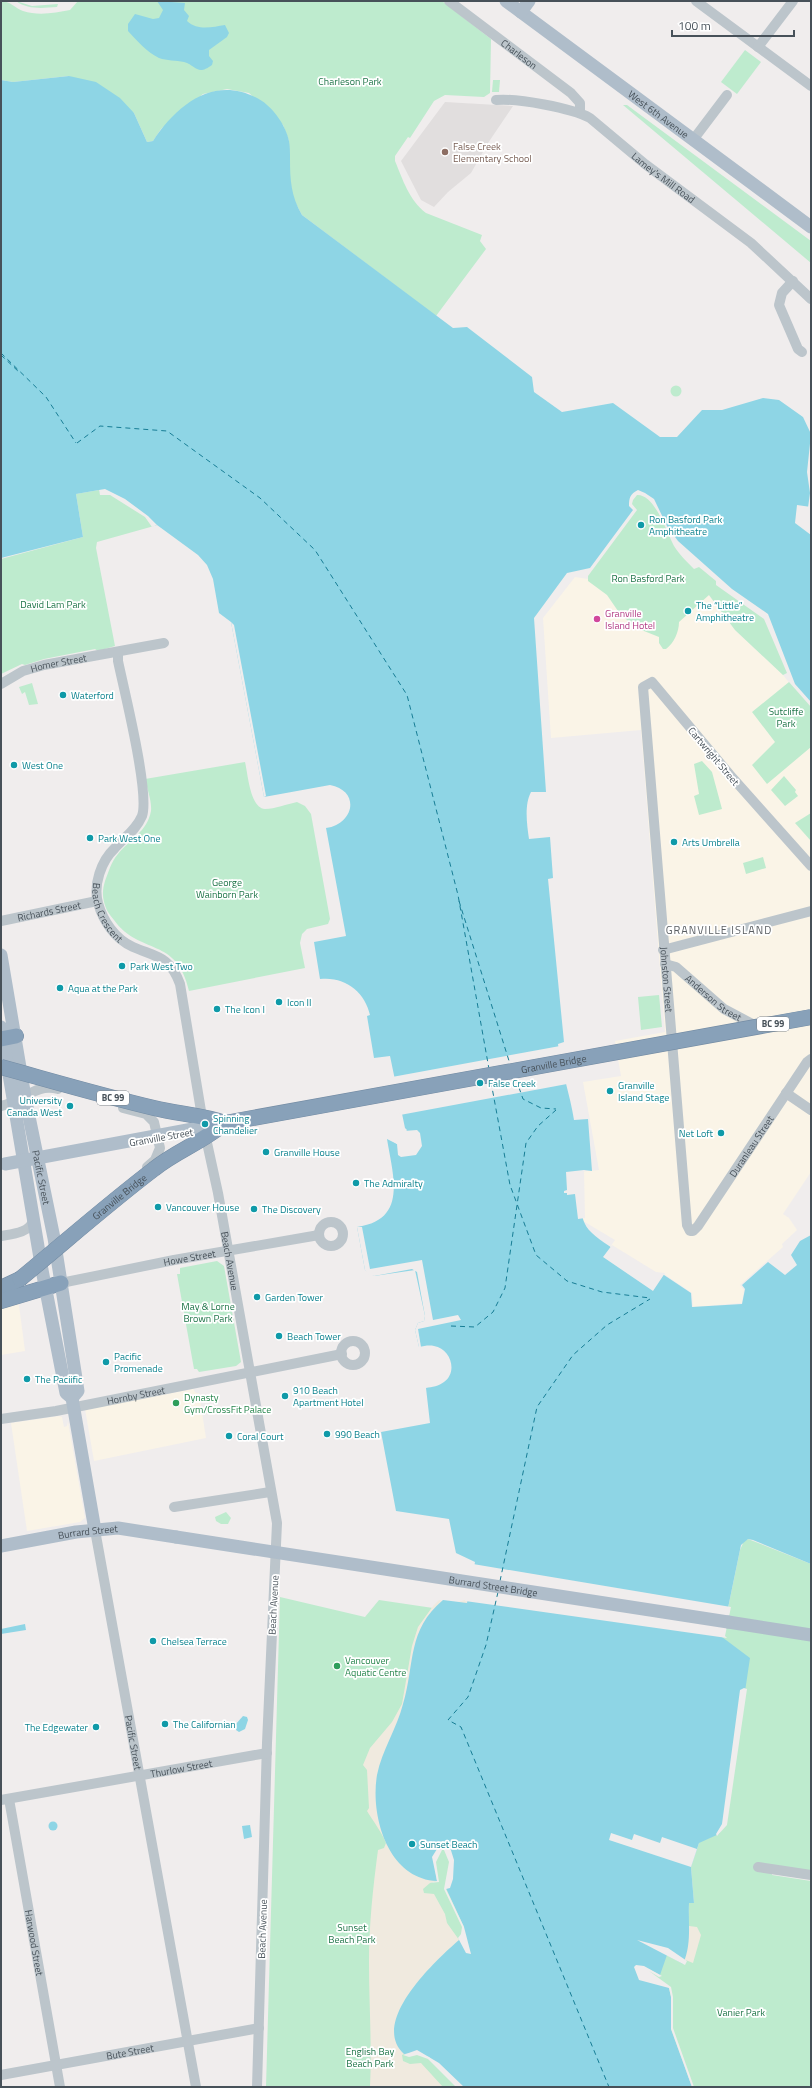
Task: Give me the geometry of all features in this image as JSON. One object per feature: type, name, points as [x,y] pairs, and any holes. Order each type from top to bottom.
[{"type":"highway","name":"Granville Bridge","points":[[1,1288],[20,1278],[154,1168],[184,1149],[211,1135],[225,1123],[811,1018]]},
{"type":"highway","name":"BC 99","points":[[1,1067],[133,1103],[174,1113],[206,1116],[225,1123]]},
{"type":"highway","points":[[1,1301],[61,1283]]},
{"type":"main road","name":"West 6th Avenue","points":[[506,1],[811,227]]},
{"type":"main road","points":[[521,12],[529,1]]},
{"type":"main road","name":"Pacific Street","points":[[1,955],[7,1104],[33,1220],[66,1393],[72,1402],[95,1530]]},
{"type":"main road","name":"Pacific Street","points":[[5,1035],[25,1098],[54,1238],[78,1391],[72,1402]]},
{"type":"main road","name":"Granville Bridge","points":[[3,1164],[225,1123]]},
{"type":"main road","name":"Burrard Street","points":[[1,1546],[74,1532],[118,1528],[176,1537]]},
{"type":"main road","name":"Burrard Street Bridge","points":[[176,1537],[811,1635]]},
{"type":"street","name":"Charleson","points":[[449,1],[571,93],[580,103],[580,113]]},
{"type":"street","points":[[696,1],[811,86]]},
{"type":"street","points":[[758,47],[793,1]]},
{"type":"street","points":[[693,140],[727,95]]},
{"type":"street","name":"Lamey's Mill Road","points":[[496,100],[516,100],[580,113],[590,118],[645,164],[751,242],[793,280],[811,299]]},
{"type":"street","points":[[793,280],[782,293],[779,305],[798,349],[802,352]]},
{"type":"street","name":"Homer Street","points":[[1,684],[15,675],[34,668],[164,643]]},
{"type":"street","name":"Beach Crescent","points":[[118,652],[118,661],[141,781],[144,806],[141,816],[133,831],[114,848],[104,861],[98,882],[97,901],[105,921],[118,936],[131,946],[162,958],[175,971],[180,984],[204,1129]]},
{"type":"street","name":"Cartwright Street","points":[[646,728],[643,687],[652,682],[730,775],[811,866]]},
{"type":"street","name":"Johnston Street","points":[[646,728],[687,1226],[690,1231]]},
{"type":"street","name":"Richards Street","points":[[1,921],[97,901]]},
{"type":"street","points":[[664,950],[811,911]]},
{"type":"street","name":"Anderson Street","points":[[665,964],[676,967],[724,1009],[760,1028],[811,1018]]},
{"type":"street","name":"Duranleau Street","points":[[690,1231],[695,1230],[710,1209],[786,1093],[811,1059]]},
{"type":"street","points":[[7,1104],[25,1098],[41,1087],[51,1087],[146,1114],[153,1120],[160,1148],[155,1160],[69,1234],[54,1238]]},
{"type":"street","points":[[786,1093],[811,1110]]},
{"type":"street","name":"Granville Street","points":[[38,1160],[308,1111]]},
{"type":"street","name":"Beach Avenue","points":[[204,1129],[251,1372],[270,1492],[277,1523],[267,1753],[257,2087]]},
{"type":"street","points":[[1,1236],[18,1233],[32,1224],[33,1220]]},
{"type":"street","name":"Howe Street","points":[[61,1283],[167,1261],[228,1252],[319,1235]]},
{"type":"street","name":"Hornby Street","points":[[1,1420],[56,1411],[72,1402],[251,1372],[342,1354]]},
{"type":"street","points":[[174,1507],[270,1492]]},
{"type":"street","name":"Pacific Street","points":[[95,1530],[196,2087]]},
{"type":"street","name":"Thurlow Street","points":[[5,1800],[267,1753]]},
{"type":"street","name":"Harwood Street","points":[[5,1800],[60,2087]]},
{"type":"street","points":[[758,1867],[811,1875]]},
{"type":"street","name":"Bute Street","points":[[1,2074],[259,2028]]},
{"type":"shaded area","name":"False Creek Elementary School","points":[[445,102],[513,106],[488,143],[471,173],[448,192],[434,207],[421,200],[401,161]]},
{"type":"shaded area","name":"GRANVILLE ISLAND","points":[[575,577],[588,579],[611,594],[707,593],[735,630],[783,675],[811,710],[811,1172],[783,1214],[789,1218],[797,1230],[782,1244],[783,1247],[740,1285],[744,1290],[742,1303],[693,1307],[692,1293],[664,1274],[653,1291],[603,1257],[615,1240],[578,1218],[577,1172],[599,1170],[583,1082],[621,1076],[615,1041],[665,1032],[641,730],[551,738],[543,618]]},
{"type":"shaded area","points":[[18,1298],[25,1351],[1,1355],[1,1302]]},
{"type":"shaded area","points":[[193,1389],[196,1393],[199,1393],[206,1438],[94,1461],[85,1409]]},
{"type":"shaded area","points":[[59,1416],[62,1417],[64,1427],[67,1426],[68,1422],[85,1518],[80,1522],[27,1531],[11,1423]]},
{"type":"green space","name":"Charleson Park","points":[[1,1],[7,2],[29,13],[41,14],[70,10],[78,1],[442,1],[491,39],[490,93],[484,97],[445,95],[434,101],[410,138],[408,137],[395,156],[395,161],[407,189],[420,208],[426,213],[482,235],[480,241],[486,249],[436,316],[302,215],[295,202],[290,186],[289,141],[283,125],[249,93],[227,89],[203,94],[161,129],[153,141],[147,142],[134,113],[69,76],[13,82],[1,80]]},
{"type":"green space","points":[[16,1],[32,6],[58,4],[57,7],[36,8],[26,6]]},
{"type":"green space","points":[[745,50],[761,62],[737,94],[721,82]]},
{"type":"green space","points":[[493,80],[500,80],[499,92],[492,92]]},
{"type":"green space","points":[[623,105],[627,105],[811,241],[811,263]]},
{"type":"green space","points":[[676,385],[680,387],[682,391],[680,395],[676,397],[672,395],[670,391],[672,387]]},
{"type":"green space","name":"David Lam Park","points":[[99,490],[129,504],[143,514],[154,526],[97,542],[96,548],[115,646],[98,651],[95,649],[44,659],[25,665],[22,664],[1,674],[1,559],[83,537],[76,494]]},
{"type":"green space","name":"Ron Basford Park","points":[[637,495],[643,496],[655,507],[674,546],[694,569],[699,567],[716,581],[716,585],[764,619],[787,673],[783,675],[735,630],[709,595],[679,622],[676,637],[669,647],[663,649],[659,643],[659,637],[634,627],[618,611],[607,595],[588,581],[588,576],[637,510],[632,504]]},
{"type":"green space","name":"Sutcliffe Park","points":[[789,682],[811,707],[811,747],[767,784],[752,765],[775,742],[752,712]]},
{"type":"green space","points":[[32,683],[38,704],[29,705],[25,692],[22,694],[19,687]]},
{"type":"green space","points":[[702,761],[712,772],[722,809],[699,815],[694,796],[699,794],[694,764]]},
{"type":"green space","name":"George Wainborn Park","points":[[245,762],[250,790],[256,803],[260,807],[269,809],[297,802],[305,806],[311,814],[330,919],[328,924],[307,929],[302,934],[300,943],[305,968],[189,991],[183,974],[176,962],[157,948],[135,939],[124,931],[112,918],[104,902],[104,884],[110,867],[116,857],[138,835],[149,818],[151,803],[145,779]]},
{"type":"green space","points":[[784,776],[796,790],[795,792],[798,796],[785,806],[771,790]]},
{"type":"green space","points":[[811,813],[811,841],[795,823]]},
{"type":"green space","points":[[763,857],[766,868],[746,874],[743,863]]},
{"type":"green space","points":[[659,995],[662,1027],[641,1030],[638,997]]},
{"type":"green space","name":"May & Lorne Brown Park","points":[[217,1261],[224,1266],[241,1362],[236,1366],[199,1372],[197,1369],[194,1369],[177,1274],[180,1274],[180,1268]]},
{"type":"green space","points":[[226,1512],[231,1518],[228,1524],[221,1524],[216,1521],[215,1517]]},
{"type":"green space","name":"Vanier Park","points":[[748,1539],[811,1564],[811,1871],[771,1865],[772,1875],[811,1881],[811,2087],[692,2087],[647,1970],[690,1935],[688,1924],[689,1903],[694,1903],[691,1867],[699,1843],[722,1637],[740,1550],[744,1541]]},
{"type":"green space","name":"Sunset Beach Park","points":[[280,1597],[365,1617],[379,1600],[433,1608],[434,1866],[440,1849],[447,1850],[464,1927],[463,1934],[417,2053],[429,2057],[459,2087],[266,2087]]},
{"type":"sand","name":"Sunset Beach","points":[[468,1599],[432,1857],[437,1881],[430,1883],[423,1889],[424,1893],[434,1894],[445,1914],[447,1923],[462,1944],[430,2056],[402,2055],[403,2061],[410,2064],[421,2063],[443,2087],[370,2087],[371,2056],[369,1948],[378,1850],[384,1848],[386,1843],[367,1811],[369,1808],[367,1770],[363,1765],[370,1748],[392,1722],[402,1704],[412,1646],[418,1627],[439,1600],[451,1604]]},
{"type":"sand","points":[[642,1920],[697,1927],[701,1935],[693,1963],[683,1959]]},
{"type":"water","points":[[157,1],[185,3],[184,10],[189,16],[187,21],[196,26],[205,28],[225,25],[229,33],[227,37],[209,50],[209,56],[213,61],[212,65],[200,70],[184,62],[159,58],[146,49],[128,31],[128,24],[135,14],[153,19],[159,18],[163,10]]},
{"type":"water","name":"False Creek","points":[[69,76],[96,82],[120,98],[134,113],[147,142],[153,141],[174,115],[187,104],[200,96],[214,91],[230,90],[245,93],[262,101],[279,118],[287,135],[290,145],[290,174],[292,188],[295,201],[302,215],[453,328],[467,327],[532,377],[534,392],[562,412],[613,403],[660,437],[677,437],[702,410],[722,410],[763,398],[779,400],[803,417],[811,434],[807,472],[810,493],[807,515],[811,522],[811,702],[795,684],[768,614],[732,589],[678,541],[667,526],[654,499],[638,490],[633,493],[630,498],[629,506],[633,510],[590,568],[567,573],[534,618],[546,792],[531,792],[527,803],[527,821],[529,839],[550,837],[553,878],[548,879],[564,1042],[558,1044],[574,1120],[588,1119],[592,1171],[584,1170],[581,1174],[580,1193],[581,1212],[585,1224],[596,1237],[606,1244],[656,1274],[664,1275],[691,1293],[692,1307],[742,1304],[745,1289],[742,1285],[768,1262],[785,1275],[797,1265],[791,1255],[800,1241],[811,1235],[811,1564],[753,1540],[748,1539],[741,1545],[722,1637],[750,1658],[725,1825],[719,1834],[699,1843],[691,1867],[694,1903],[689,1903],[689,1941],[683,1964],[667,1955],[660,1975],[649,1969],[647,1970],[669,1988],[671,1997],[671,2029],[692,2087],[459,2087],[429,2057],[417,2053],[404,2054],[395,2041],[395,2026],[400,2009],[410,1992],[422,1976],[459,1940],[463,1934],[464,1927],[446,1888],[449,1876],[449,1852],[442,1848],[434,1861],[437,1881],[420,1878],[406,1869],[395,1857],[386,1843],[380,1826],[377,1809],[377,1775],[382,1757],[400,1713],[407,1689],[414,1648],[423,1623],[431,1611],[443,1600],[467,1603],[475,1562],[456,1553],[449,1519],[396,1511],[381,1432],[430,1423],[426,1388],[440,1384],[448,1378],[451,1373],[451,1361],[445,1351],[440,1348],[434,1346],[419,1347],[415,1330],[418,1323],[424,1321],[425,1316],[415,1270],[374,1276],[365,1270],[357,1227],[373,1223],[384,1216],[390,1206],[394,1181],[387,1139],[397,1144],[407,1130],[405,1128],[390,1056],[374,1058],[367,1016],[370,1015],[364,999],[352,987],[345,983],[338,980],[320,979],[314,942],[346,936],[326,828],[343,820],[348,814],[350,800],[340,788],[330,785],[264,797],[231,622],[219,613],[213,579],[207,565],[198,555],[157,525],[154,526],[130,504],[115,496],[100,493],[99,490],[76,494],[83,537],[1,558],[1,80],[13,82]]},
{"type":"water","points":[[25,1624],[26,1630],[1,1634],[1,1629]]},
{"type":"water","points":[[243,1716],[247,1717],[248,1720],[245,1729],[239,1732],[236,1730],[235,1725]]},
{"type":"water","points":[[53,1821],[58,1826],[53,1831],[48,1826]]},
{"type":"water","points":[[250,1825],[252,1837],[244,1839],[242,1826]]},
{"type":"pier","points":[[105,489],[125,499],[148,516],[157,525],[152,527],[145,517],[110,495],[100,495],[99,490]]},
{"type":"pier","points":[[797,505],[811,507],[809,514],[811,518],[811,535],[795,523]]},
{"type":"pier","points":[[231,622],[234,625],[266,796],[264,797]]},
{"type":"pier","points":[[560,1046],[567,1084],[400,1115],[392,1077]]},
{"type":"pier","points":[[417,1130],[420,1133],[422,1146],[416,1155],[401,1157],[398,1155],[397,1144],[391,1140],[392,1138],[396,1141],[404,1131]]},
{"type":"pier","points":[[584,1170],[585,1218],[578,1219],[575,1194],[567,1195],[567,1193],[564,1193],[564,1191],[567,1190],[566,1172]]},
{"type":"pier","points":[[357,1227],[362,1227],[370,1269],[422,1260],[433,1320],[458,1315],[461,1320],[418,1329],[421,1347],[419,1347],[415,1330],[418,1323],[424,1321],[425,1316],[417,1272],[412,1269],[374,1276],[368,1274],[365,1270]]},
{"type":"pier","points":[[612,1245],[656,1272],[665,1273],[653,1291],[603,1257]]},
{"type":"pier","points":[[473,1564],[731,1607],[725,1636],[727,1638],[465,1601]]},
{"type":"pier","points":[[744,1688],[747,1689],[727,1825],[717,1836],[716,1834],[722,1824],[740,1690]]},
{"type":"pier","points":[[611,1833],[632,1840],[634,1834],[660,1843],[662,1837],[697,1849],[691,1867],[609,1840]]},
{"type":"pier","points":[[442,1841],[449,1844],[454,1860],[453,1879],[450,1888],[446,1889],[464,1927],[471,1954],[466,1953],[458,1938],[461,1934],[462,1927],[444,1889],[449,1862],[444,1850],[442,1850],[436,1862],[439,1882],[430,1883],[437,1881],[432,1857]]},
{"type":"pier","points":[[637,1940],[668,1948],[687,1961],[685,1965]]},
{"type":"pier","points":[[636,1965],[644,1966],[662,1976],[659,1977],[649,1971],[671,1987],[673,1997],[673,2028],[694,2087],[692,2087],[671,2029],[671,1997],[669,1988],[639,1980],[634,1967]]},
{"type":"pier","points":[[417,2050],[439,2063],[464,2087],[456,2087],[428,2059],[417,2055],[409,2057],[403,2055]]},
{"type":"ferry route","points":[[1,353],[46,397],[76,443]]},
{"type":"ferry route","points":[[1,355],[20,373]]},
{"type":"ferry route","points":[[77,443],[100,426],[167,431],[260,498],[315,550],[407,695],[458,895],[489,1069]]},
{"type":"ferry route","points":[[459,901],[510,1064]]},
{"type":"ferry route","points":[[516,1079],[523,1099],[541,1108],[556,1109]]},
{"type":"ferry route","points":[[491,1082],[510,1185],[536,1255],[567,1281],[602,1292],[650,1298]]},
{"type":"ferry route","points":[[451,1326],[475,1327],[493,1312],[505,1288],[526,1143],[538,1126],[556,1110]]},
{"type":"ferry route","points":[[500,1581],[537,1407],[573,1355],[607,1325],[650,1299]]},
{"type":"ferry route","points":[[498,1592],[486,1645],[468,1697],[448,1720],[461,1727],[609,2087]]},
{"type":"place","name":"False Creek Elementary School","points":[[445,152]]},
{"type":"place","name":"Ron Basford Park Amphitheatre","points":[[641,525]]},
{"type":"place","name":"The “Little” Amphitheatre","points":[[688,611]]},
{"type":"place","name":"Granville Island Hotel","points":[[597,619]]},
{"type":"place","name":"Waterford","points":[[63,695]]},
{"type":"place","name":"West One","points":[[14,765]]},
{"type":"place","name":"Park West One","points":[[90,838]]},
{"type":"place","name":"Arts Umbrella","points":[[674,842]]},
{"type":"place","name":"Park West Two","points":[[122,966]]},
{"type":"place","name":"Aqua at the Park","points":[[60,988]]},
{"type":"place","name":"Icon II","points":[[279,1002]]},
{"type":"place","name":"The Icon I","points":[[217,1009]]},
{"type":"place","name":"False Creek","points":[[480,1083]]},
{"type":"place","name":"Granville Island Stage","points":[[610,1091]]},
{"type":"place","name":"University Canada West","points":[[70,1106]]},
{"type":"place","name":"Spinning Chandelier","points":[[205,1124]]},
{"type":"place","name":"Net Loft","points":[[721,1133]]},
{"type":"place","name":"Granville House","points":[[266,1152]]},
{"type":"place","name":"The Admiralty","points":[[356,1183]]},
{"type":"place","name":"Vancouver House","points":[[158,1207]]},
{"type":"place","name":"The Discovery","points":[[254,1209]]},
{"type":"place","name":"Garden Tower","points":[[257,1297]]},
{"type":"place","name":"Beach Tower","points":[[279,1336]]},
{"type":"place","name":"Pacific Promenade","points":[[106,1362]]},
{"type":"place","name":"The Paciific","points":[[27,1379]]},
{"type":"place","name":"910 Beach Apartment Hotel","points":[[285,1396]]},
{"type":"place","name":"Dynasty Gym/CrossFit Palace","points":[[176,1403]]},
{"type":"place","name":"990 Beach","points":[[327,1434]]},
{"type":"place","name":"Coral Court","points":[[229,1436]]},
{"type":"place","name":"Chelsea Terrace","points":[[153,1641]]},
{"type":"place","name":"Vancouver Aquatic Centre","points":[[337,1666]]},
{"type":"place","name":"The Californian","points":[[165,1724]]},
{"type":"place","name":"The Edgewater","points":[[96,1727]]},
{"type":"place","name":"Sunset Beach","points":[[412,1844]]},
{"type":"district","name":"GRANVILLE ISLAND","points":[[719,930]]},
{"type":"park label","name":"English Bay Beach Park","points":[[370,2056]]}]
